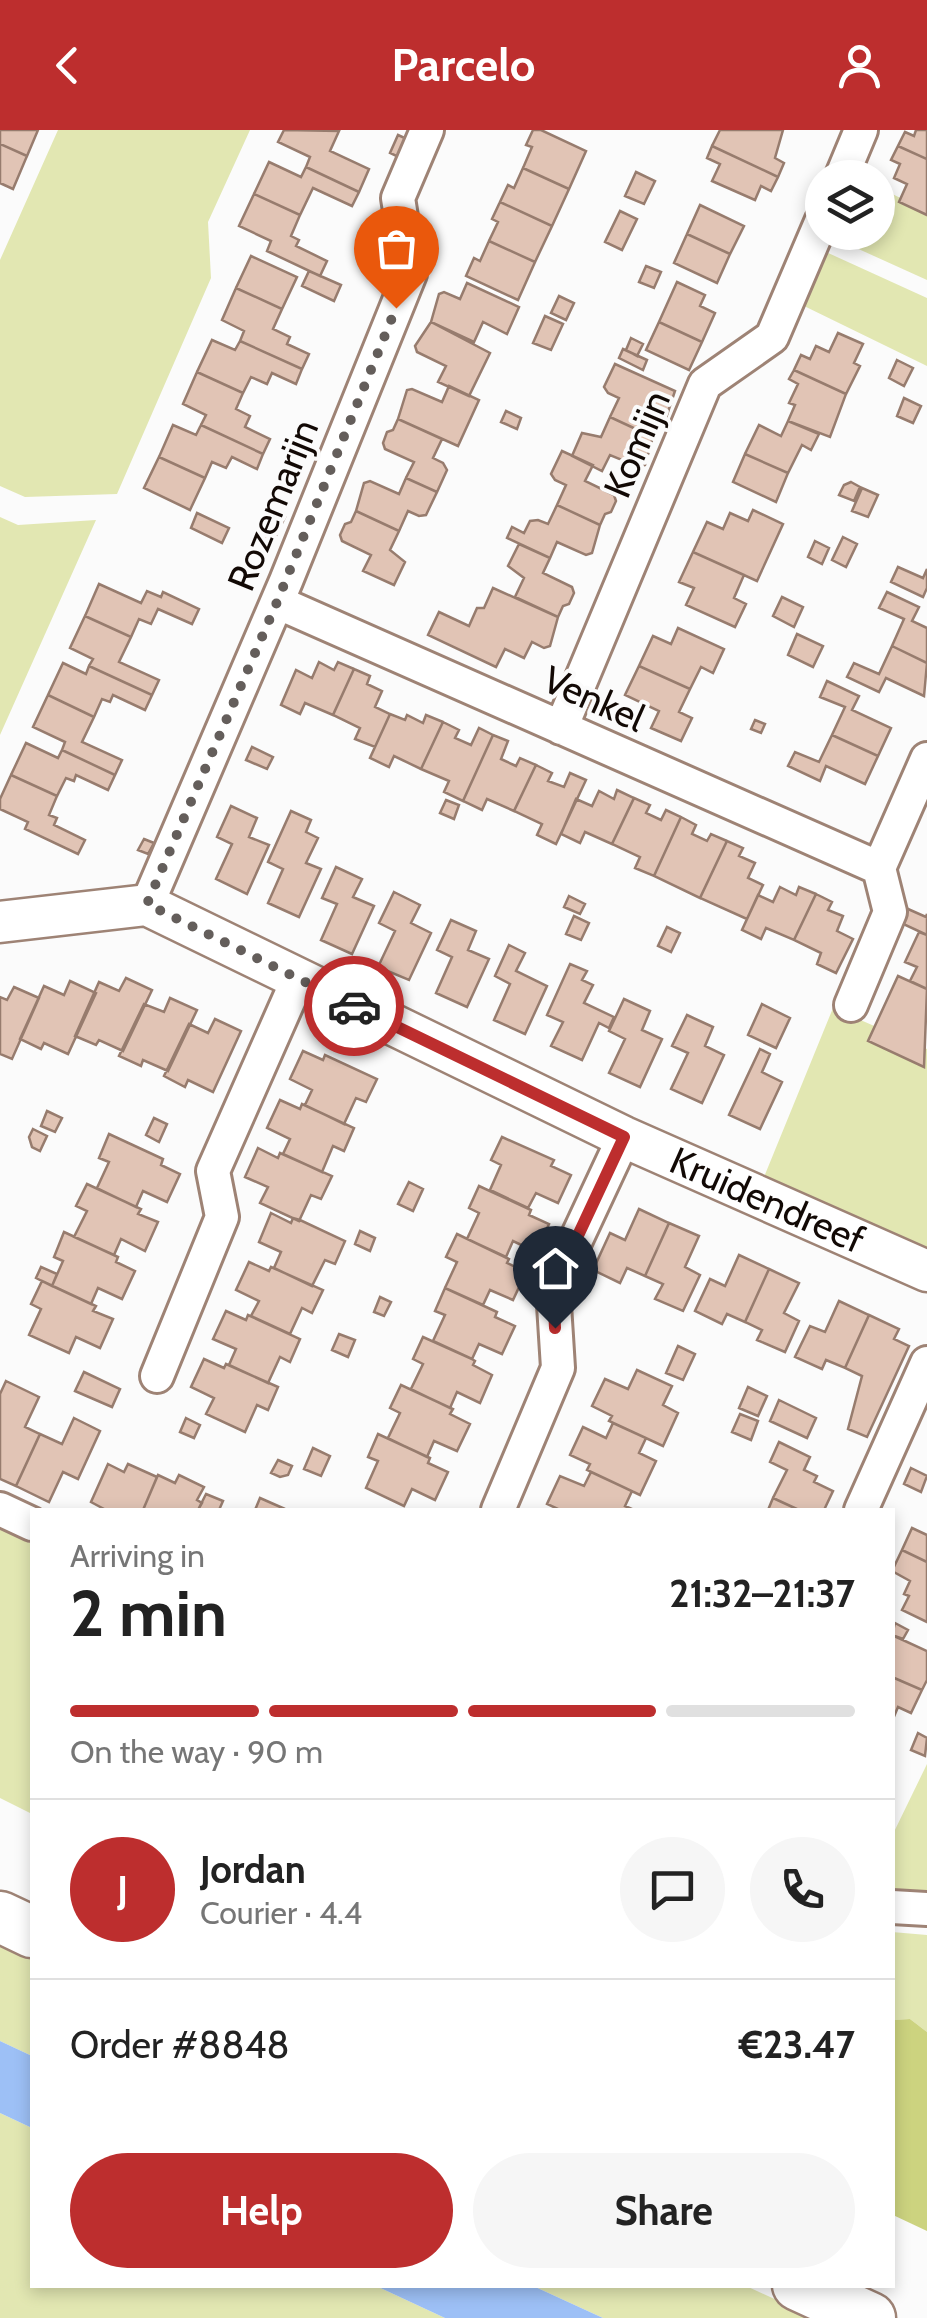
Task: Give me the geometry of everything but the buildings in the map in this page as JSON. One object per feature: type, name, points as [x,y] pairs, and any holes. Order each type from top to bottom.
[{"type":"main road","points":[[0,1916],[30,1931]]},
{"type":"main road","points":[[805,2288],[870,2318]]},
{"type":"street","name":"Rozemarijn","points":[[147,904],[277,602],[410,274],[398,198],[427,130]]},
{"type":"street","points":[[849,160],[862,130]]},
{"type":"street","name":"Komijn","points":[[560,728],[705,384],[772,336],[809,250]]},
{"type":"street","name":"Venkel","points":[[277,602],[879,868]]},
{"type":"street","points":[[852,1005],[890,912],[879,868],[927,759]]},
{"type":"street","points":[[0,922],[147,904]]},
{"type":"street","name":"Kruidendreef","points":[[147,904],[624,1137],[927,1271]]},
{"type":"street","points":[[157,1376],[222,1217],[214,1171],[298,979]]},
{"type":"street","points":[[499,1508],[558,1368],[553,1289],[624,1137]]},
{"type":"street","points":[[862,1508],[927,1362]]},
{"type":"street","points":[[0,1509],[30,1523]]},
{"type":"street","points":[[895,1907],[927,1909]]},
{"type":"green space","points":[[58,130],[250,130],[208,222],[211,278],[117,494],[25,497],[0,486],[0,260]]},
{"type":"green space","points":[[895,195],[927,211],[927,280],[861,250],[895,250]]},
{"type":"green space","points":[[826,252],[927,298],[927,366],[802,305]]},
{"type":"green space","points":[[0,517],[18,525],[96,520],[0,735]]},
{"type":"green space","points":[[833,1008],[927,1049],[927,1252],[764,1177]]},
{"type":"green space","points":[[0,1528],[30,1543],[30,1813],[0,1798]]},
{"type":"green space","points":[[927,1764],[927,1904],[895,1901],[895,1830]]},
{"type":"green space","points":[[895,1932],[927,1935],[927,2032],[910,2019],[895,2020]]},
{"type":"green space","points":[[0,1942],[30,1956],[30,2055],[0,2041]]},
{"type":"green space","points":[[910,2019],[927,2032],[927,2231],[895,2216],[895,2020]]},
{"type":"green space","points":[[0,2113],[30,2127],[30,2288],[380,2288],[445,2318],[0,2318]]},
{"type":"green space","points":[[538,2288],[751,2288],[816,2318],[603,2318]]},
{"type":"water","points":[[0,2041],[30,2055],[30,2127],[0,2113]]},
{"type":"water","points":[[380,2288],[538,2288],[603,2318],[445,2318]]},
{"type":"way so far","points":[[354,1006],[147,904],[277,602],[396,308]]},
{"type":"route","points":[[354,1006],[624,1137],[553,1289],[555,1328]]}]
